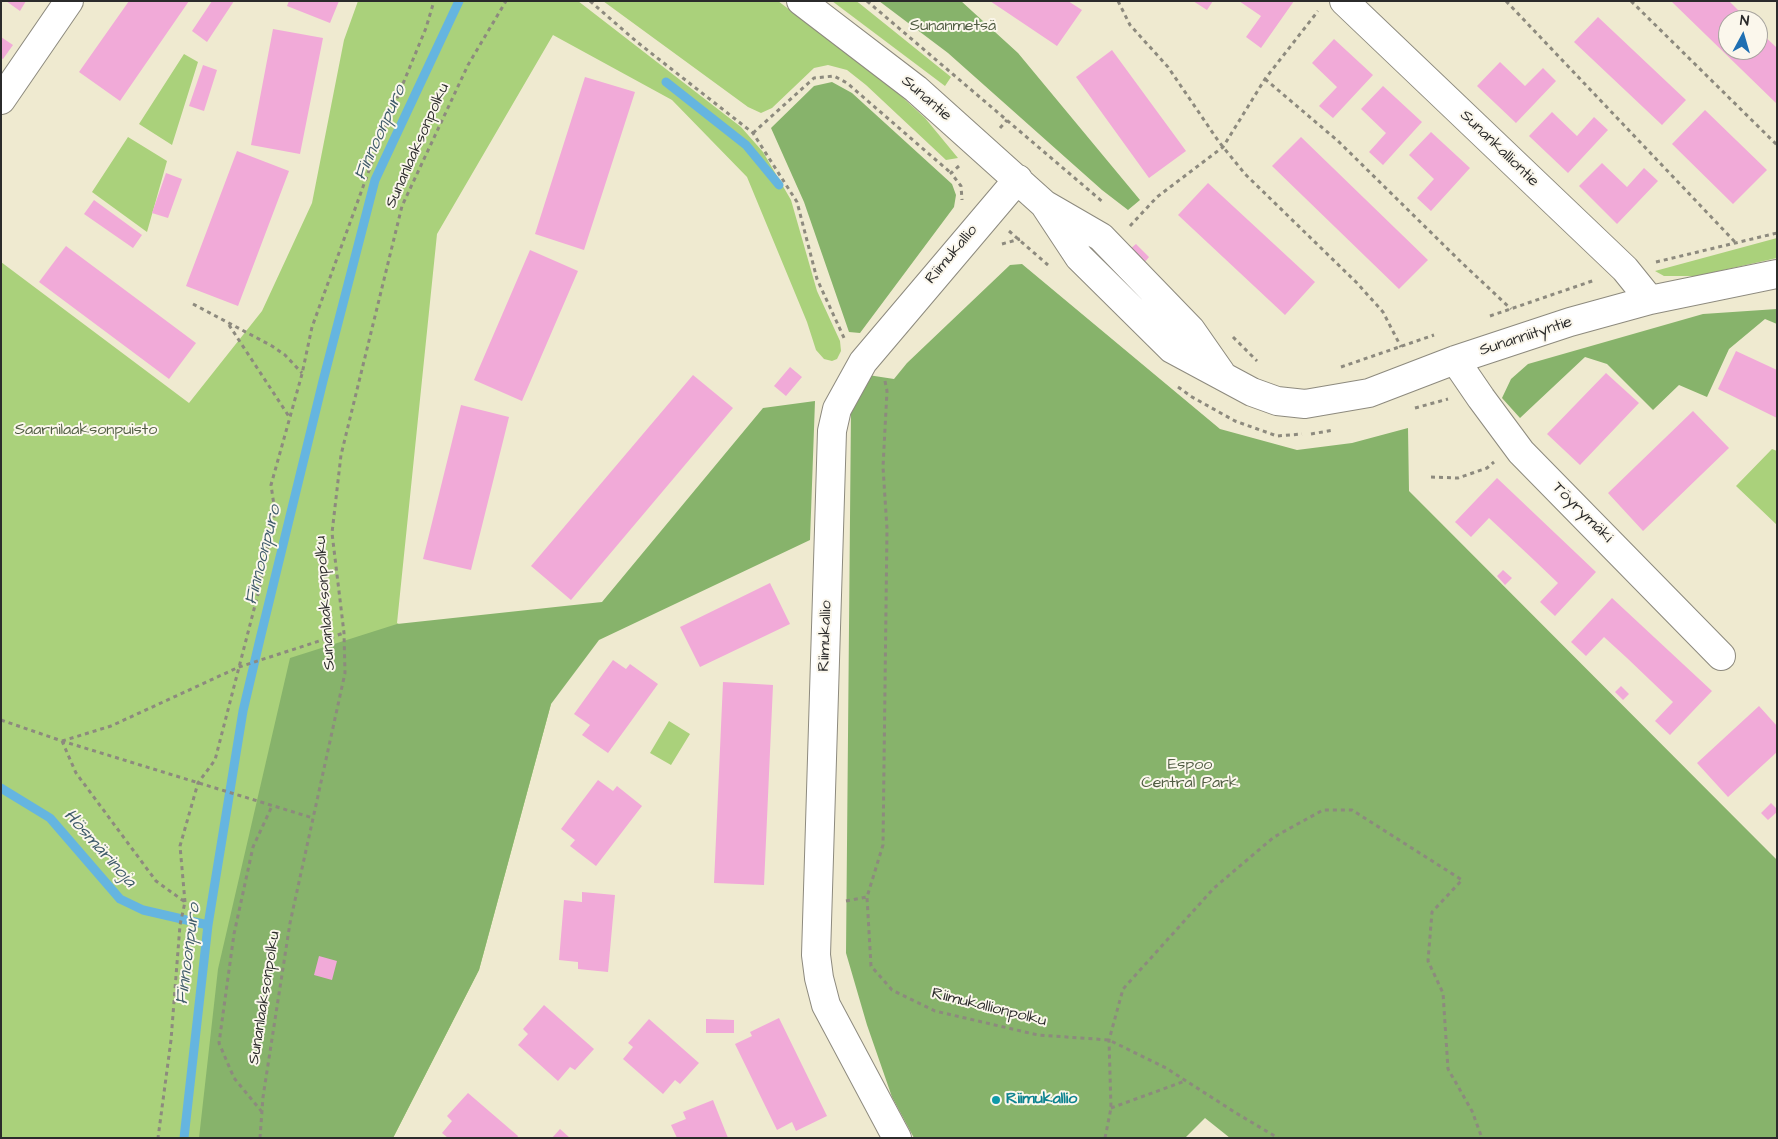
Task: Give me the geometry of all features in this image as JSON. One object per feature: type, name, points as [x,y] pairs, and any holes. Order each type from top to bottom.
[{"type":"street","points":[[1,100],[69,1]]},
{"type":"street","name":"Sunantie","points":[[801,1],[916,89],[1018,178],[1044,204],[1079,257],[1172,349],[1252,392],[1277,401]]},
{"type":"street","name":"Sunankalliontie","points":[[1332,5],[1625,269],[1650,300]]},
{"type":"street","name":"Riimukallio","points":[[898,1138],[826,1005],[819,978],[816,955],[832,431],[837,409],[863,362],[1018,178]]},
{"type":"street","name":"Sunanniityntie","points":[[1277,401],[1305,404],[1369,393],[1455,360],[1570,322],[1650,300],[1777,274]]},
{"type":"street","name":"Töyrymäki","points":[[1455,360],[1521,452],[1721,656]]},
{"type":"path","points":[[158,1138],[171,1040],[180,925],[185,902],[180,846],[198,783],[215,760],[259,590],[275,512],[271,485],[302,374],[312,327],[383,132],[426,28],[434,1]]},
{"type":"path","name":"Sunanlaaksonpolku","points":[[260,1138],[263,1097],[290,923],[345,673],[344,633],[332,533],[341,456],[402,206],[468,65],[506,1]]},
{"type":"path","points":[[590,1],[637,42],[753,133],[796,202],[818,279],[847,344]]},
{"type":"path","points":[[867,1],[1106,205]]},
{"type":"path","points":[[1118,1],[1130,25],[1168,67],[1223,147],[1245,174],[1357,283],[1383,312],[1401,346]]},
{"type":"path","points":[[1506,1],[1736,242]]},
{"type":"path","points":[[1631,1],[1777,145]]},
{"type":"path","points":[[1129,226],[1157,198],[1223,147],[1265,80],[1332,5]]},
{"type":"path","points":[[753,133],[814,78],[834,76],[848,83],[951,173]]},
{"type":"path","points":[[1265,80],[1338,141],[1511,309]]},
{"type":"path","points":[[1125,222],[1136,233]]},
{"type":"path","points":[[1484,318],[1625,269],[1777,232]]},
{"type":"path","points":[[193,304],[272,346],[286,356],[302,374]]},
{"type":"path","points":[[228,323],[290,419]]},
{"type":"path","points":[[1229,331],[1260,364]]},
{"type":"path","points":[[1333,370],[1438,334]]},
{"type":"path","name":"Riimukallionpolku","points":[[884,373],[887,391],[884,442],[887,529],[883,844],[867,898],[872,966],[892,990],[936,1011],[1038,1035],[1109,1040],[1166,1068],[1278,1138]]},
{"type":"path","points":[[1431,477],[1458,478],[1487,468],[1498,459]]},
{"type":"path","points":[[62,741],[111,726],[239,667],[344,633]]},
{"type":"path","points":[[1,720],[62,741],[312,818]]},
{"type":"path","points":[[62,741],[76,773],[156,881],[185,902]]},
{"type":"path","points":[[262,1112],[234,1078],[219,1043],[236,925],[254,847],[272,806]]},
{"type":"path","points":[[1105,1138],[1111,1108],[1109,1040],[1123,990],[1214,888],[1274,837],[1323,810],[1352,810],[1462,880],[1432,912],[1428,961],[1443,993],[1448,1069],[1472,1111],[1482,1138]]},
{"type":"path","points":[[1111,1108],[1186,1081]]},
{"type":"green space","name":"Saarnilaaksonpuisto","points":[[358,1],[578,1],[741,127],[763,152],[791,200],[817,291],[840,341],[841,351],[837,359],[832,361],[824,359],[816,350],[807,322],[747,177],[672,100],[553,35],[437,234],[397,623],[551,704],[479,970],[393,1138],[1,1138],[1,262],[189,403],[262,311],[312,203],[344,40]]},
{"type":"green space","points":[[603,1],[778,1],[889,85],[925,118],[958,158],[946,160],[866,85],[847,70],[828,65],[814,68],[772,108],[761,113],[748,107]]},
{"type":"green space","points":[[832,1],[856,1],[859,3],[951,77],[945,86]]},
{"type":"green space","name":"Sunanmetsä","points":[[879,1],[961,1],[1018,53],[1140,200],[1128,210],[1102,190],[948,53]]},
{"type":"green space","points":[[184,54],[198,62],[172,145],[139,124]]},
{"type":"green space","points":[[832,82],[852,93],[952,184],[956,195],[954,207],[860,333],[849,332],[804,202],[771,128],[814,86]]},
{"type":"green space","points":[[128,137],[167,161],[147,232],[92,192]]},
{"type":"green space","points":[[1777,238],[1777,258],[1697,276],[1664,276],[1655,271]]},
{"type":"green space","name":"Espoo Central Park","points":[[1022,264],[1220,429],[1297,450],[1352,443],[1408,428],[1409,491],[1777,860],[1777,1138],[1230,1138],[1205,1118],[1185,1138],[914,1138],[892,1097],[867,1025],[846,953],[851,409],[868,375],[894,379],[907,363],[1010,265]]},
{"type":"green space","points":[[1777,309],[1777,324],[1765,319],[1729,349],[1707,397],[1679,385],[1653,410],[1607,364],[1585,357],[1520,418],[1502,398],[1511,379],[1528,364],[1703,314]]},
{"type":"green space","points":[[815,401],[810,540],[599,640],[551,704],[479,970],[393,1138],[199,1138],[218,969],[290,658],[397,624],[602,602],[763,408]]},
{"type":"green space","points":[[1772,449],[1777,451],[1777,525],[1736,486]]},
{"type":"green space","points":[[669,721],[690,734],[671,765],[650,753]]},
{"type":"building","points":[[6,1],[26,1],[20,11]]},
{"type":"building","points":[[129,1],[189,1],[120,101],[79,72]]},
{"type":"building","points":[[212,1],[234,1],[207,42],[192,31]]},
{"type":"building","points":[[289,1],[339,1],[330,23],[287,6]]},
{"type":"building","points":[[990,1],[1068,1],[1082,10],[1057,46]]},
{"type":"building","points":[[1193,1],[1213,1],[1207,10]]},
{"type":"building","points":[[1239,1],[1294,1],[1261,48],[1246,37],[1261,16]]},
{"type":"building","points":[[1671,1],[1729,1],[1738,10],[1718,10],[1718,47]]},
{"type":"building","points":[[1598,17],[1686,100],[1662,125],[1574,42]]},
{"type":"building","points":[[273,29],[323,38],[300,154],[251,145]]},
{"type":"building","points":[[1,37],[13,45],[3,59],[1,58]]},
{"type":"building","points":[[1334,39],[1373,75],[1333,118],[1319,106],[1337,87],[1312,63]]},
{"type":"building","points":[[1768,39],[1777,48],[1777,104],[1732,60],[1768,60]]},
{"type":"building","points":[[1112,50],[1186,151],[1149,178],[1076,77]]},
{"type":"building","points":[[1500,62],[1525,86],[1543,68],[1556,81],[1516,123],[1477,86]]},
{"type":"building","points":[[203,65],[217,70],[204,111],[189,106]]},
{"type":"building","points":[[585,77],[635,92],[584,250],[535,234]]},
{"type":"building","points":[[1383,86],[1422,122],[1383,165],[1369,152],[1386,133],[1361,109]]},
{"type":"building","points":[[1705,110],[1767,170],[1733,204],[1672,144]]},
{"type":"building","points":[[1552,112],[1577,136],[1594,117],[1608,130],[1568,173],[1529,136]]},
{"type":"building","points":[[1431,132],[1470,168],[1431,211],[1417,198],[1434,179],[1409,155]]},
{"type":"building","points":[[1301,137],[1428,260],[1399,289],[1272,166]]},
{"type":"building","points":[[237,151],[289,171],[238,306],[186,286]]},
{"type":"building","points":[[1602,163],[1627,187],[1644,168],[1658,181],[1617,224],[1579,186]]},
{"type":"building","points":[[166,173],[182,179],[168,218],[152,213]]},
{"type":"building","points":[[1208,183],[1315,282],[1285,315],[1178,215]]},
{"type":"building","points":[[94,200],[142,235],[133,248],[84,214]]},
{"type":"building","points":[[1136,244],[1149,257],[1144,263],[1130,249]]},
{"type":"building","points":[[66,246],[196,343],[169,379],[39,282]]},
{"type":"building","points":[[530,250],[578,271],[522,401],[474,380]]},
{"type":"building","points":[[1736,351],[1777,370],[1777,418],[1718,389]]},
{"type":"building","points":[[790,367],[802,377],[786,396],[774,386]]},
{"type":"building","points":[[1606,373],[1639,403],[1580,465],[1547,434]]},
{"type":"building","points":[[693,375],[733,408],[571,600],[531,566]]},
{"type":"building","points":[[461,405],[509,417],[471,570],[423,559]]},
{"type":"building","points":[[1693,411],[1729,448],[1643,531],[1608,493]]},
{"type":"building","points":[[1497,478],[1596,572],[1555,616],[1540,602],[1558,583],[1535,561],[1489,518],[1471,537],[1455,522]]},
{"type":"building","points":[[1503,570],[1512,578],[1505,585],[1497,576]]},
{"type":"building","points":[[770,583],[790,624],[700,667],[680,627]]},
{"type":"building","points":[[1612,598],[1712,691],[1670,735],[1655,721],[1673,702],[1627,658],[1604,637],[1586,656],[1571,642]]},
{"type":"building","points":[[613,660],[626,669],[630,664],[658,684],[608,753],[582,735],[590,725],[574,714]]},
{"type":"building","points":[[723,682],[773,685],[764,885],[714,883]]},
{"type":"building","points":[[1621,686],[1629,694],[1623,700],[1615,692]]},
{"type":"building","points":[[1759,706],[1777,726],[1777,752],[1728,797],[1697,763]]},
{"type":"building","points":[[598,780],[613,791],[617,786],[642,806],[596,866],[570,846],[575,840],[561,829]]},
{"type":"building","points":[[1771,803],[1777,809],[1777,812],[1768,820],[1761,813]]},
{"type":"building","points":[[582,892],[615,895],[608,972],[578,969],[578,962],[559,960],[564,900],[582,902]]},
{"type":"building","points":[[319,956],[337,961],[332,980],[314,975]]},
{"type":"building","points":[[544,1005],[594,1049],[575,1070],[570,1067],[558,1081],[518,1045],[528,1034],[523,1029]]},
{"type":"building","points":[[779,1018],[827,1116],[796,1131],[792,1122],[777,1130],[735,1044],[752,1036],[750,1032]]},
{"type":"building","points":[[649,1019],[699,1063],[680,1084],[675,1080],[663,1094],[623,1059],[633,1047],[628,1043]]},
{"type":"building","points":[[706,1019],[734,1020],[734,1033],[706,1033]]},
{"type":"building","points":[[468,1093],[518,1136],[517,1138],[448,1138],[442,1133],[452,1121],[447,1116]]},
{"type":"building","points":[[713,1100],[728,1138],[677,1138],[671,1125],[686,1119],[683,1112]]},
{"type":"building","points":[[560,1129],[570,1138],[552,1138]]},
{"type":"waterway","name":"Finnoonpuro","points":[[184,1138],[208,925],[243,711],[260,639],[323,381],[375,180],[459,1]]},
{"type":"waterway","points":[[666,82],[746,145],[779,185]]},
{"type":"waterway","name":"Hösmärinoja","points":[[1,788],[50,818],[120,899],[143,910],[208,925]]},
{"type":"place","name":"Riimukallio","points":[[996,1100]]}]
